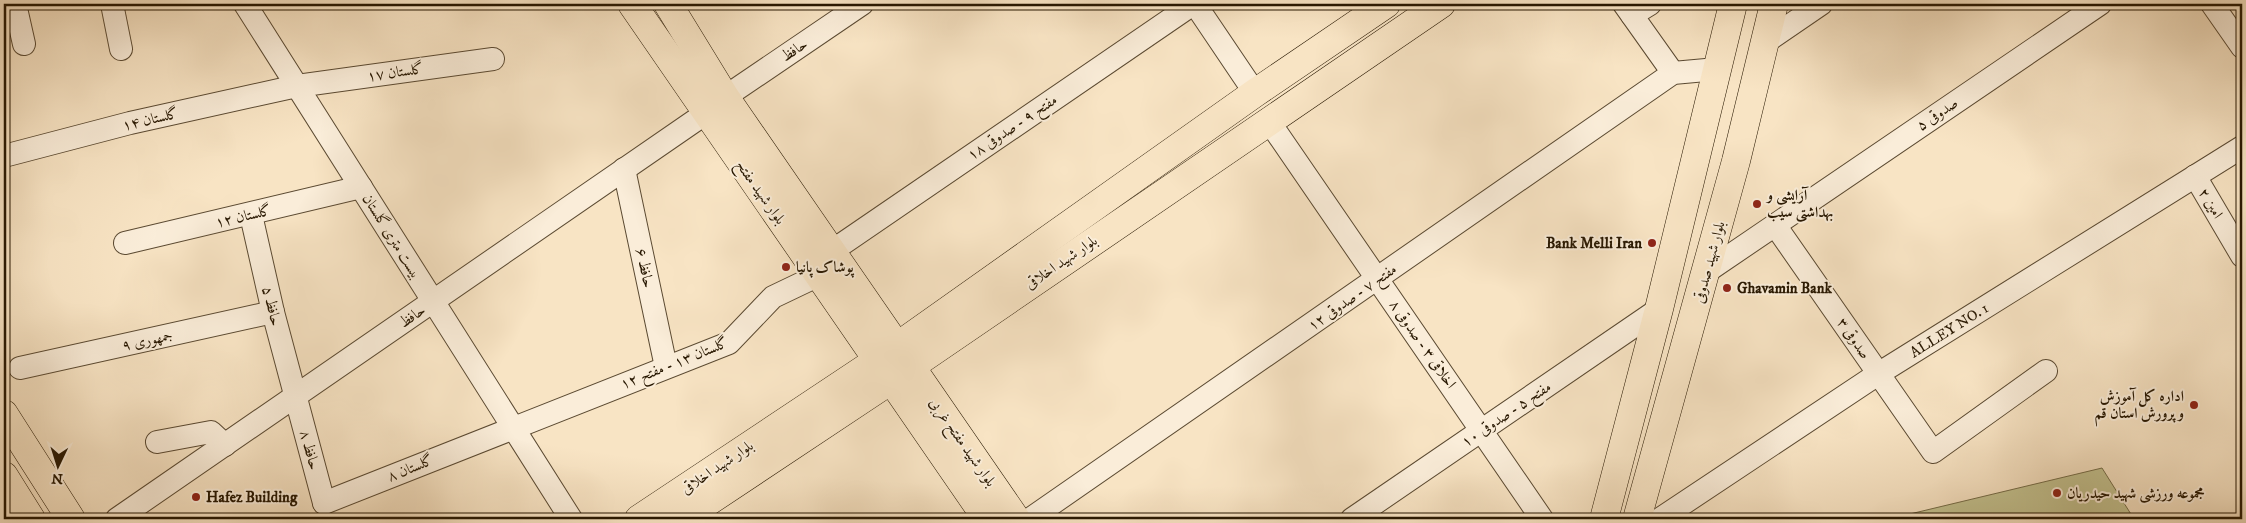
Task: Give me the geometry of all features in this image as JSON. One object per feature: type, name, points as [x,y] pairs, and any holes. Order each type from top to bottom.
[{"type":"main road","name":"بلوار شهید مفتح","points":[[632,4],[716,105],[832,251],[868,325],[894,363]]},
{"type":"main road","name":"بلوار شهید مفتح","points":[[668,4],[716,105],[819,275],[868,325]]},
{"type":"main road","name":"بلوار شهید اخلاقی","points":[[682,519],[1255,93],[1386,4]]},
{"type":"main road","name":"بلوار شهید اخلاقی","points":[[639,519],[894,363],[1268,120],[1440,4]]},
{"type":"main road","points":[[1604,519],[1659,309],[1733,4]]},
{"type":"main road","name":"بلوار شهید صدوقی","points":[[1637,519],[1736,161],[1774,4]]},
{"type":"main road","name":"بلوار شهید مفتح غربی","points":[[894,363],[920,401],[1016,519]]},
{"type":"main road","name":"بلوار شهید مفتح غربی","points":[[920,401],[987,519]]},
{"type":"main road","points":[[4,414],[71,519]]},
{"type":"main road","points":[[4,476],[20,514]]},
{"type":"street","points":[[16,4],[24,44]]},
{"type":"street","points":[[112,4],[121,49]]},
{"type":"street","name":"بیست متری گلستان","points":[[245,4],[571,519]]},
{"type":"street","name":"حافظ","points":[[117,519],[862,4]]},
{"type":"street","points":[[1194,4],[1255,93]]},
{"type":"street","name":"مفتح ۹ - صدوقی ۱۸","points":[[832,251],[1194,4]]},
{"type":"street","points":[[1764,43],[1821,4]]},
{"type":"street","name":"صدوقی ۵","points":[[1706,272],[2100,4]]},
{"type":"street","points":[[2212,4],[2242,47]]},
{"type":"street","points":[[1636,8],[1673,73],[1717,69]]},
{"type":"street","name":"گلستان ۱۷","points":[[297,86],[493,59]]},
{"type":"street","name":"مفتح ۷ - صدوقی ۱۲","points":[[1030,519],[1673,73]]},
{"type":"street","name":"گلستان ۱۴","points":[[4,156],[130,122],[297,86]]},
{"type":"street","name":"اخلاقی ۳ - صدوقی ۸","points":[[1268,120],[1542,519]]},
{"type":"street","name":"ALLEY NO. 1","points":[[1660,519],[1878,374],[2242,147]]},
{"type":"street","name":"حافظ ۶","points":[[624,169],[666,367]]},
{"type":"street","name":"امین ۲","points":[[2195,176],[2242,256]]},
{"type":"street","name":"گلستان ۱۲","points":[[125,243],[361,187]]},
{"type":"street","name":"حافظ ۵","points":[[251,214],[295,396]]},
{"type":"street","name":"صدوقی ۳","points":[[1774,224],[1933,452],[2046,371]]},
{"type":"street","name":"گلستان ۱۳ - مفتح ۱۲","points":[[513,427],[729,343],[773,297],[819,275]]},
{"type":"street","name":"مفتح ۵ - صدوقی ۱۰","points":[[1352,519],[1659,309]]},
{"type":"street","name":"جمهوری ۹","points":[[20,368],[274,312]]},
{"type":"street","name":"حافظ ۸","points":[[295,396],[321,511]]},
{"type":"street","name":"گلستان ۸","points":[[321,511],[513,427]]},
{"type":"street","points":[[157,442],[211,432],[225,445]]},
{"type":"shaded area","name":"مجموعه ورزشی شهید حیدریان","points":[[2102,468],[2134,519],[1889,519]]},
{"type":"place","name":"آرایشی و بهداشتی سیب","points":[[1757,204]]},
{"type":"place","name":"Bank Melli Iran","points":[[1652,243]]},
{"type":"place","name":"پوشاک پانیا","points":[[786,267]]},
{"type":"place","name":"Ghavamin Bank","points":[[1727,288]]},
{"type":"place","name":"اداره کل آموزش و پرورش استان قم","points":[[2194,405]]},
{"type":"place","name":"مجموعه ورزشی شهید حیدریان","points":[[2057,493]]},
{"type":"place","name":"Hafez Building","points":[[196,497]]}]
